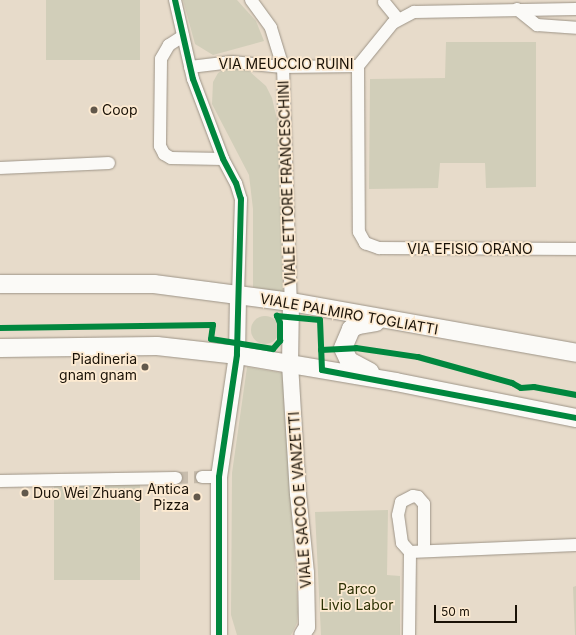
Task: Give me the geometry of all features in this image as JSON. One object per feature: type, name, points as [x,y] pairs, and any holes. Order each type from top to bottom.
[{"type":"main road","name":"VIALE PALMIRO TOGLIATTI","points":[[0,284],[143,283],[291,302],[385,321],[576,353]]},
{"type":"main road","points":[[385,321],[354,327],[347,335],[344,352],[349,362],[357,367],[396,382]]},
{"type":"main road","points":[[0,348],[157,346],[237,355],[396,382],[576,418]]},
{"type":"street","points":[[175,0],[190,67],[223,159],[236,183],[241,199],[237,355],[219,477],[218,635]]},
{"type":"street","name":"VIALE ETTORE FRANCESCHINI","points":[[251,0],[271,28],[283,67],[291,302]]},
{"type":"street","points":[[384,2],[398,19],[425,10],[576,9]]},
{"type":"street","points":[[517,9],[537,26],[576,28]]},
{"type":"street","name":"VIA MEUCCIO RUINI","points":[[190,67],[232,62],[283,67],[358,66],[398,19]]},
{"type":"street","points":[[183,36],[169,45],[161,59],[160,146],[164,154],[175,159],[223,159]]},
{"type":"street","name":"VIA EFISIO ORANO","points":[[358,66],[359,232],[365,244],[379,248],[576,249]]},
{"type":"street","points":[[0,168],[109,163]]},
{"type":"street","name":"VIALE SACCO E VANZETTI","points":[[291,302],[290,364],[306,573],[307,632]]},
{"type":"street","points":[[202,477],[219,477]]},
{"type":"street","points":[[0,481],[176,478]]},
{"type":"street","points":[[409,635],[410,552],[402,543],[399,508],[404,499],[413,496],[418,497],[424,504],[424,551]]},
{"type":"street","points":[[410,552],[576,545]]},
{"type":"green space","points":[[46,0],[140,0],[140,60],[46,60]]},
{"type":"green space","points":[[183,0],[237,0],[256,21],[264,41],[213,55],[195,44]]},
{"type":"green space","points":[[446,42],[536,42],[536,187],[486,188],[485,163],[440,163],[438,188],[369,189],[370,79],[445,78]]},
{"type":"green space","points":[[237,67],[249,71],[266,86],[272,98],[280,133],[283,293],[253,287],[253,209],[249,175],[212,104],[213,82],[218,73],[226,68]]},
{"type":"green space","points":[[265,316],[271,317],[275,320],[278,324],[278,336],[275,340],[271,343],[265,344],[259,343],[255,340],[252,336],[251,330],[252,324],[255,320],[259,317]]},
{"type":"green space","points":[[247,367],[283,373],[298,612],[297,623],[291,635],[237,635],[231,615],[232,473]]},
{"type":"green space","points":[[54,485],[140,485],[140,580],[54,580]]},
{"type":"green space","name":"Parco Livio Labor","points":[[388,510],[387,575],[400,576],[400,635],[321,635],[315,512]]},
{"type":"green space","points":[[576,586],[576,635],[575,635],[573,587]]},
{"type":"tunnel","points":[[176,478],[202,477]]},
{"type":"cycle path","points":[[175,0],[193,79],[223,159],[236,183],[241,199],[237,355],[219,477],[219,635]]},
{"type":"cycle path","points":[[0,328],[213,325],[211,339],[273,349],[280,341],[280,323],[277,316],[320,320],[322,370],[576,418]]},
{"type":"cycle path","points":[[321,350],[356,348],[418,357],[512,383],[521,388],[534,387],[576,395]]},
{"type":"place","name":"Coop","points":[[94,110]]},
{"type":"place","name":"Piadineria gnam gnam","points":[[145,367]]},
{"type":"place","name":"Duo Wei Zhuang","points":[[25,493]]},
{"type":"place","name":"Antica Pizza","points":[[197,497]]}]
